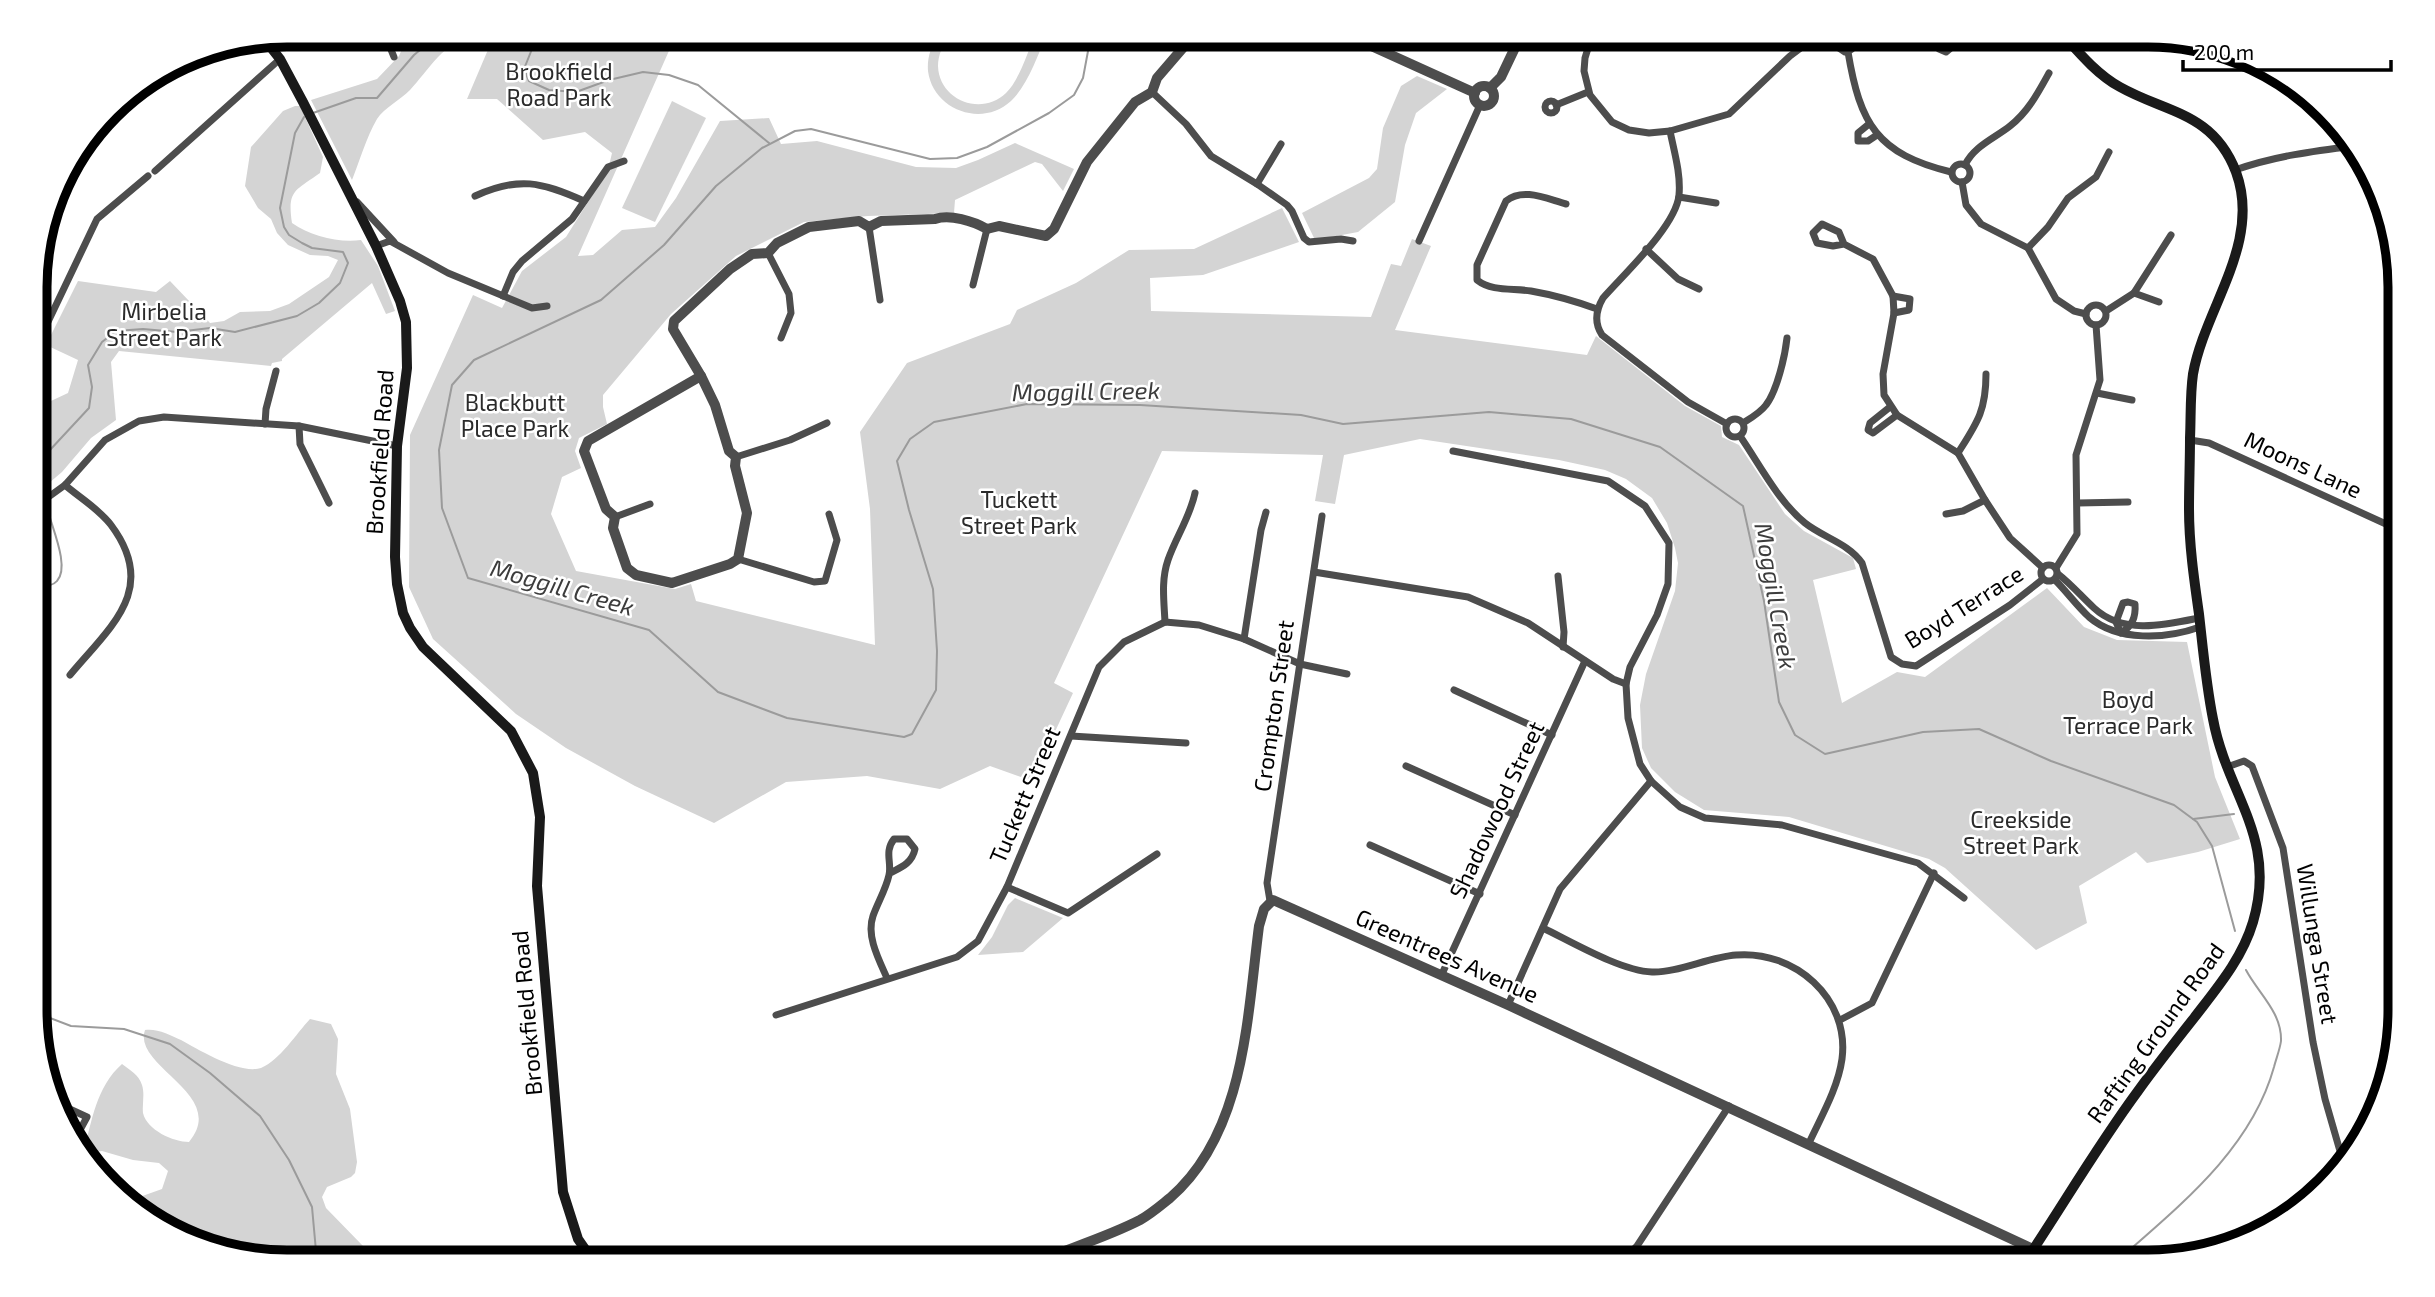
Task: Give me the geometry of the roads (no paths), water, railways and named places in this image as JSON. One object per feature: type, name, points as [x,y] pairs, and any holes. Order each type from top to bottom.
[{"type":"main road","name":"Rafting Ground Road","points":[[2033,1249],[2136,1094],[2235,963],[2246,943],[2259,888],[2259,861],[2250,820],[2227,767],[2213,719],[2190,550],[2193,375],[2202,343],[2236,253],[2243,205],[2235,170],[2217,141],[2192,119],[2113,83],[2074,47]]},
{"type":"main road","name":"Brookfield Road","points":[[271,48],[309,113],[376,246],[400,301],[406,322],[407,368],[397,446],[395,571],[403,612],[423,647],[511,731],[533,773],[540,817],[537,886],[563,1192],[578,1238],[586,1250]]},
{"type":"street","points":[[390,47],[394,57]]},
{"type":"street","points":[[869,227],[881,221],[942,217],[975,222],[987,229],[999,226],[1046,236],[1054,229],[1087,162],[1135,102],[1152,92],[1157,78],[1184,47]]},
{"type":"street","points":[[1373,47],[1475,93]]},
{"type":"street","points":[[1490,88],[1501,77],[1515,47]]},
{"type":"street","points":[[1588,47],[1584,71],[1588,92],[1612,122],[1629,130],[1649,133],[1670,131],[1729,114],[1802,47]]},
{"type":"street","points":[[1838,47],[1840,51],[1859,47]]},
{"type":"street","points":[[1938,47],[1946,52],[1952,47]]},
{"type":"street","points":[[1851,49],[1853,80],[1869,124],[1877,135],[1908,157],[1929,167],[1951,172]]},
{"type":"street","points":[[48,324],[69,273],[97,219],[280,60]]},
{"type":"street","points":[[1965,164],[1984,143],[2011,125],[2029,108],[2049,73]]},
{"type":"street","points":[[1481,86],[1490,88],[1494,93],[1494,100],[1486,106],[1480,105],[1475,100],[1475,93],[1481,86]]},
{"type":"street","points":[[1152,92],[1186,124],[1211,156],[1287,205],[1304,238],[1309,242],[1341,239],[1353,241]]},
{"type":"street","points":[[1556,105],[1588,92]]},
{"type":"street","points":[[1419,241],[1480,105]]},
{"type":"street","points":[[1869,124],[1858,133],[1858,141],[1867,141],[1877,135]]},
{"type":"street","points":[[1566,204],[1522,193],[1513,195],[1506,201],[1477,265],[1477,280],[1484,286],[1541,293],[1597,309],[1603,298],[1672,218],[1679,197],[1679,185],[1670,131]]},
{"type":"street","points":[[1257,184],[1282,144]]},
{"type":"street","points":[[2235,170],[2297,153],[2342,147]]},
{"type":"street","points":[[2028,248],[2048,227],[2068,198],[2096,177],[2109,152]]},
{"type":"street","points":[[503,296],[517,267],[572,219],[608,167],[624,161]]},
{"type":"street","points":[[1951,172],[1956,164],[1965,164]]},
{"type":"street","points":[[1951,172],[1954,180],[1962,182],[1970,174],[1965,164]]},
{"type":"street","points":[[475,196],[494,187],[526,182],[546,186],[584,201]]},
{"type":"street","points":[[1962,182],[1966,205],[1980,224],[2028,248],[2056,299],[2068,309],[2086,314]]},
{"type":"street","points":[[349,193],[395,243]]},
{"type":"street","points":[[1679,197],[1716,203]]},
{"type":"street","points":[[736,457],[729,451],[715,405],[701,376],[673,329],[674,321],[730,269],[752,254],[768,253],[777,243],[809,227],[859,221],[869,227]]},
{"type":"street","points":[[869,227],[880,300]]},
{"type":"street","points":[[973,285],[987,229]]},
{"type":"street","points":[[2106,311],[2134,293],[2171,235]]},
{"type":"street","points":[[376,246],[386,241],[395,243],[448,273],[503,296],[532,308],[547,306]]},
{"type":"street","points":[[1844,244],[1873,259],[1893,296],[1894,313],[1882,374],[1884,395],[1890,407],[1897,415],[1958,453],[1984,500],[2010,538],[2043,568]]},
{"type":"street","points":[[1646,249],[1678,278],[1699,289]]},
{"type":"street","points":[[768,253],[789,294],[791,313],[781,338]]},
{"type":"street","points":[[2134,293],[2160,302]]},
{"type":"street","points":[[1893,296],[1910,299],[1909,310],[1894,313]]},
{"type":"street","points":[[2094,304],[2102,306],[2106,311],[2105,321],[2096,325],[2089,322],[2086,314],[2088,308],[2094,304]]},
{"type":"street","name":"Boyd Terrace","points":[[1597,309],[1597,328],[1602,335],[1688,402],[1727,424],[1726,429],[1731,436],[1741,436],[1790,510],[1807,525],[1857,555],[1862,563],[1891,657],[1902,664],[1916,666],[2010,606],[2043,579]]},
{"type":"street","points":[[2096,325],[2100,380],[2076,455],[2077,534],[2056,574],[2050,582],[2043,579],[2043,568],[2049,565],[2056,574],[2090,617],[2121,633],[2151,636],[2199,622]]},
{"type":"street","points":[[1743,423],[1767,404],[1785,353],[1787,338]]},
{"type":"street","points":[[265,424],[276,371]]},
{"type":"street","points":[[1958,453],[1986,401],[1986,374]]},
{"type":"street","points":[[615,517],[606,509],[584,452],[588,441],[701,376]]},
{"type":"street","points":[[2097,393],[2133,400]]},
{"type":"street","points":[[1890,407],[1870,423],[1868,430],[1872,433],[1897,415]]},
{"type":"street","points":[[48,498],[65,485],[105,440],[139,421],[164,417],[299,426],[397,446]]},
{"type":"street","points":[[1727,424],[1735,419],[1743,423],[1745,428],[1741,436]]},
{"type":"street","points":[[736,457],[790,440],[827,423]]},
{"type":"street","points":[[299,426],[300,444],[328,503]]},
{"type":"street","name":"Moons Lane","points":[[2190,440],[2209,443],[2388,525]]},
{"type":"street","points":[[1453,451],[1608,481],[1646,506],[1669,543],[1668,584],[1657,615],[1630,667],[1626,684],[1628,718],[1640,764],[1651,781],[1680,807],[1692,814],[1720,820],[1783,825],[1918,863],[1964,898]]},
{"type":"street","points":[[615,517],[613,528],[627,568],[636,575],[672,583],[730,564],[738,559],[747,513],[735,466],[736,457]]},
{"type":"street","points":[[65,485],[110,524],[122,542],[133,576],[131,594],[123,610],[70,675]]},
{"type":"street","points":[[1195,493],[1192,506],[1167,562],[1163,582],[1165,622],[1199,625],[1244,639],[1300,664],[1347,674]]},
{"type":"street","points":[[1946,514],[1963,511],[1984,500]]},
{"type":"street","points":[[2078,503],[2128,502]]},
{"type":"street","points":[[615,517],[650,504]]},
{"type":"street","points":[[1244,639],[1266,512]]},
{"type":"street","points":[[738,559],[814,582],[825,581],[837,540],[829,514]]},
{"type":"street","name":"Crompton Street","points":[[1270,901],[1267,883],[1322,516]]},
{"type":"street","points":[[1314,572],[1468,597],[1528,624],[1585,662],[1626,684]]},
{"type":"street","points":[[2056,574],[2096,611],[2116,622],[2132,626],[2199,622]]},
{"type":"street","points":[[1559,576],[1563,646]]},
{"type":"street","points":[[2128,601],[2134,604],[2136,612],[2132,626],[2121,633],[2116,622],[2123,603],[2128,601]]},
{"type":"street","name":"Tuckett Street","points":[[776,1015],[957,957],[978,941],[1007,887],[1099,667],[1124,642],[1165,622]]},
{"type":"street","name":"Shadowood Street","points":[[1442,974],[1585,662]]},
{"type":"street","points":[[1454,690],[1552,735]]},
{"type":"street","points":[[1070,736],[1186,743]]},
{"type":"street","name":"Willunga Street","points":[[2227,767],[2240,761],[2249,762],[2252,766],[2283,848],[2314,1042],[2325,1099],[2340,1152]]},
{"type":"street","points":[[1406,766],[1515,815]]},
{"type":"street","points":[[1508,1004],[1560,889],[1651,781]]},
{"type":"street","points":[[887,978],[870,930],[890,873],[890,845],[894,839],[907,839],[915,849],[914,857],[890,873]]},
{"type":"street","points":[[1370,845],[1480,894]]},
{"type":"street","points":[[1007,887],[1068,913],[1157,855]]},
{"type":"street","points":[[1840,1020],[1872,1003],[1882,987],[1934,873]]},
{"type":"street","points":[[1066,1250],[1139,1220],[1185,1184],[1216,1140],[1227,1113],[1244,1040],[1259,926],[1270,901]]},
{"type":"street","name":"Greentrees Avenue","points":[[1270,901],[1278,901],[1508,1004],[2033,1249]]},
{"type":"street","points":[[1544,928],[1634,970],[1654,972],[1735,955],[1763,955],[1791,964],[1811,978],[1829,1000],[1840,1020],[1842,1057],[1836,1081],[1809,1143]]},
{"type":"street","points":[[1634,1249],[1729,1106]]},
{"type":"street","points":[[69,1108],[87,1116],[80,1130]]},
{"type":"waterway","points":[[313,113],[356,98],[377,98],[424,47]]},
{"type":"waterway","points":[[531,47],[524,69],[529,81],[549,90],[576,92],[643,72],[669,75],[698,85],[769,143]]},
{"type":"waterway","name":"Moggill Creek","points":[[1089,47],[1083,78],[1074,95],[1049,113],[987,147],[957,158],[930,159],[811,129],[795,131],[762,148],[716,186],[664,245],[601,300],[474,360],[452,385],[439,450],[442,508],[468,578],[649,630],[718,692],[787,718],[904,737],[912,734],[936,690],[937,651],[933,589],[897,461],[910,439],[934,422],[1027,404],[1140,405],[1301,415],[1343,424],[1489,412],[1571,419],[1660,447],[1743,506],[1764,601],[1779,702],[1795,735],[1825,754],[1923,732],[1979,729],[2051,761],[2174,805],[2197,822],[2212,846],[2235,931]]},
{"type":"waterway","points":[[48,452],[89,408],[92,387],[88,365],[102,342],[116,331],[143,329],[177,332],[210,328],[235,332],[297,316],[319,303],[340,283],[348,263],[343,252],[312,248],[289,235],[284,227],[280,208],[295,133],[304,117]]},
{"type":"waterway","points":[[48,511],[62,567],[57,581],[48,586]]},
{"type":"waterway","points":[[2193,819],[2234,814]]},
{"type":"waterway","name":"Moggill Creek","points":[[2130,1249],[2188,1197],[2231,1150],[2263,1097],[2280,1047],[2280,1031],[2274,1012],[2246,970]]},
{"type":"waterway","points":[[48,1017],[71,1026],[124,1029],[170,1044],[210,1073],[260,1116],[289,1160],[312,1207],[316,1250]]},
{"type":"park label","name":"Brookfield Road Park","points":[[559,85]]},
{"type":"park label","name":"Mirbelia Street Park","points":[[164,325]]},
{"type":"park label","name":"Blackbutt Place Park","points":[[515,416]]},
{"type":"park label","name":"Tuckett Street Park","points":[[1019,513]]},
{"type":"park label","name":"Boyd Terrace Park","points":[[2128,713]]},
{"type":"park label","name":"Creekside Street Park","points":[[2021,833]]}]
